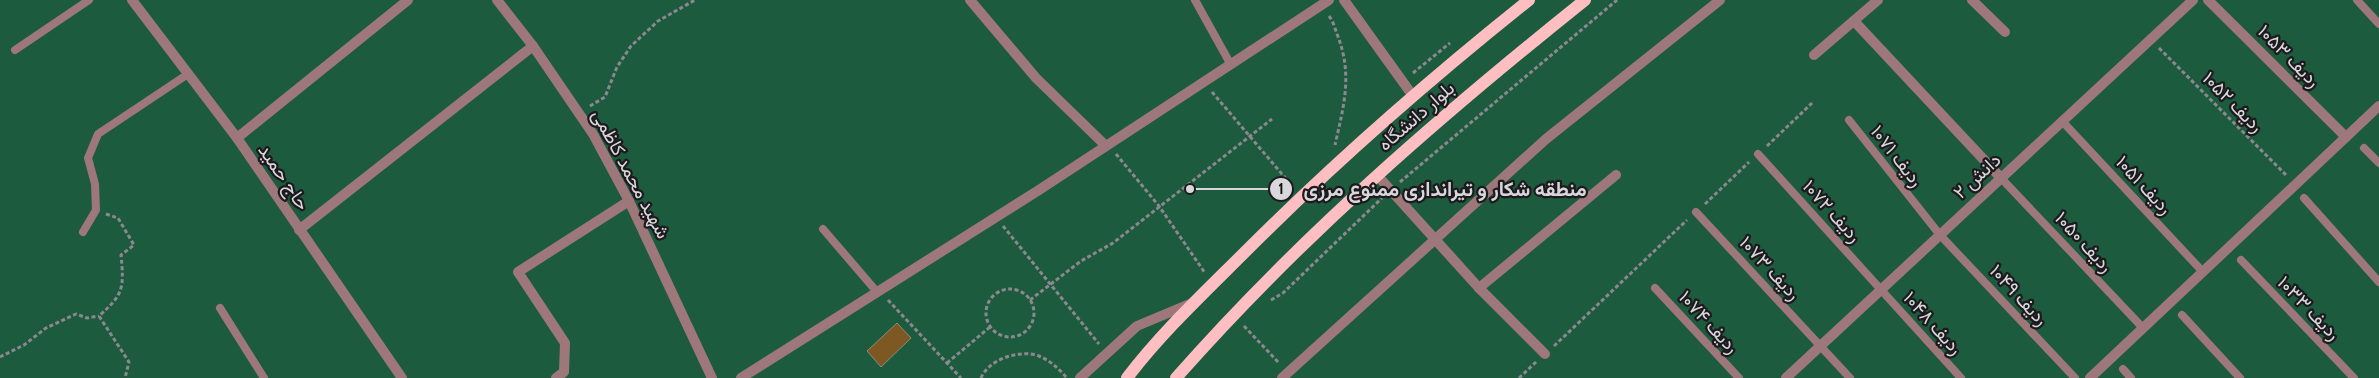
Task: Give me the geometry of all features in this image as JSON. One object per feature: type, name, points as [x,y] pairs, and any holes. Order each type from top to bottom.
[{"type":"main road","name":"بلوار دانشگاه","points":[[1127,378],[1142,358],[1193,303],[1301,196],[1413,96],[1529,0]]},
{"type":"main road","name":"بلوار دانشگاه","points":[[1176,378],[1234,314],[1377,175],[1498,70],[1585,0]]},
{"type":"street","name":"حاج حمید","points":[[132,0],[236,138],[402,378]]},
{"type":"street","points":[[236,138],[408,0]]},
{"type":"street","name":"شهید محمد کاظمی","points":[[497,0],[533,46],[592,134],[629,201],[712,378]]},
{"type":"street","points":[[970,0],[1036,78],[1106,146]]},
{"type":"street","points":[[1344,0],[1413,96]]},
{"type":"street","points":[[1285,375],[1546,139],[1720,0]]},
{"type":"street","points":[[1814,56],[1878,0]]},
{"type":"street","points":[[1972,0],[2004,32]]},
{"type":"street","name":"دانش ۲","points":[[1786,378],[2192,0]]},
{"type":"street","name":"ردیف ۱۰۵۳","points":[[2208,0],[2346,137]]},
{"type":"street","points":[[741,378],[996,217],[1325,3]]},
{"type":"street","points":[[1854,21],[2001,178]]},
{"type":"street","points":[[299,230],[533,46]]},
{"type":"street","points":[[2090,378],[2379,106]]},
{"type":"street","points":[[1377,175],[1480,288],[1545,354]]},
{"type":"street","points":[[1480,288],[1616,175]]},
{"type":"street","points":[[556,378],[564,372],[566,342],[518,272],[629,201]]},
{"type":"street","points":[[1080,378],[1137,326],[1193,303]]},
{"type":"lane","points":[[15,50],[89,0]]},
{"type":"lane","points":[[1194,0],[1231,64]]},
{"type":"lane","points":[[2357,0],[2379,24]]},
{"type":"lane","points":[[83,232],[96,210],[95,184],[88,158],[98,134],[188,74]]},
{"type":"lane","name":"ردیف ۱۰۷۱","points":[[1848,120],[1940,235]]},
{"type":"lane","name":"ردیف ۱۰۵۱","points":[[2062,121],[2203,272]]},
{"type":"lane","points":[[2364,148],[2379,164]]},
{"type":"lane","name":"ردیف ۱۰۷۲","points":[[1758,154],[1881,289]]},
{"type":"lane","name":"ردیف ۱۰۵۰","points":[[2001,178],[2143,328]]},
{"type":"lane","points":[[2304,198],[2379,282]]},
{"type":"lane","name":"ردیف ۱۰۷۳","points":[[1696,212],[1850,378]]},
{"type":"lane","points":[[823,229],[877,292]]},
{"type":"lane","name":"ردیف ۱۰۴۹","points":[[1940,235],[2075,378]]},
{"type":"lane","name":"ردیف ۱۰۳۳","points":[[2241,260],[2354,378]]},
{"type":"lane","name":"ردیف ۱۰۷۴","points":[[1655,288],[1739,378]]},
{"type":"lane","name":"ردیف ۱۰۴۸","points":[[1881,289],[1962,378]]},
{"type":"lane","points":[[220,308],[264,378]]},
{"type":"lane","points":[[2182,315],[2240,378]]},
{"type":"lane","points":[[2123,369],[2131,378]]},
{"type":"path","points":[[579,114],[604,96],[617,67],[632,46],[658,21],[695,0]]},
{"type":"path","points":[[1325,3],[1341,43],[1346,67],[1346,93],[1330,170]]},
{"type":"path","name":"ردیف ۱۰۵۲","points":[[2150,39],[2295,184]]},
{"type":"path","points":[[1204,82],[1301,196]]},
{"type":"path","points":[[1519,378],[1812,103]]},
{"type":"path","points":[[1030,300],[1080,261],[1113,243],[1272,119]]},
{"type":"path","points":[[1106,146],[1120,158],[1159,206],[1212,284]]},
{"type":"path","points":[[0,357],[24,345],[46,328],[76,314],[87,318],[98,316],[117,300],[124,281],[121,255],[134,245],[118,218],[96,210]]},
{"type":"path","points":[[996,217],[1107,354]]},
{"type":"path","points":[[1004,290],[1016,290],[1027,296],[1033,307],[1033,320],[1027,331],[1016,337],[1004,337],[990,327],[986,320],[986,307],[992,296],[1004,290]]},
{"type":"path","points":[[877,292],[892,303],[961,378]]},
{"type":"path","points":[[1234,314],[1285,375]]},
{"type":"path","points":[[98,316],[129,362],[125,378]]},
{"type":"path","points":[[947,363],[990,327]]},
{"type":"path","points":[[981,378],[984,371],[999,361],[1021,354],[1038,356],[1054,364],[1067,378]]},
{"type":"green space","points":[[0,0],[2379,0],[2379,378],[0,378]]},
{"type":"building","points":[[897,323],[911,338],[881,367],[867,351]]},
{"type":"place","name":"منطقه شکار و تیراندازی ممنوع مرزی","points":[[1190,189]]}]
